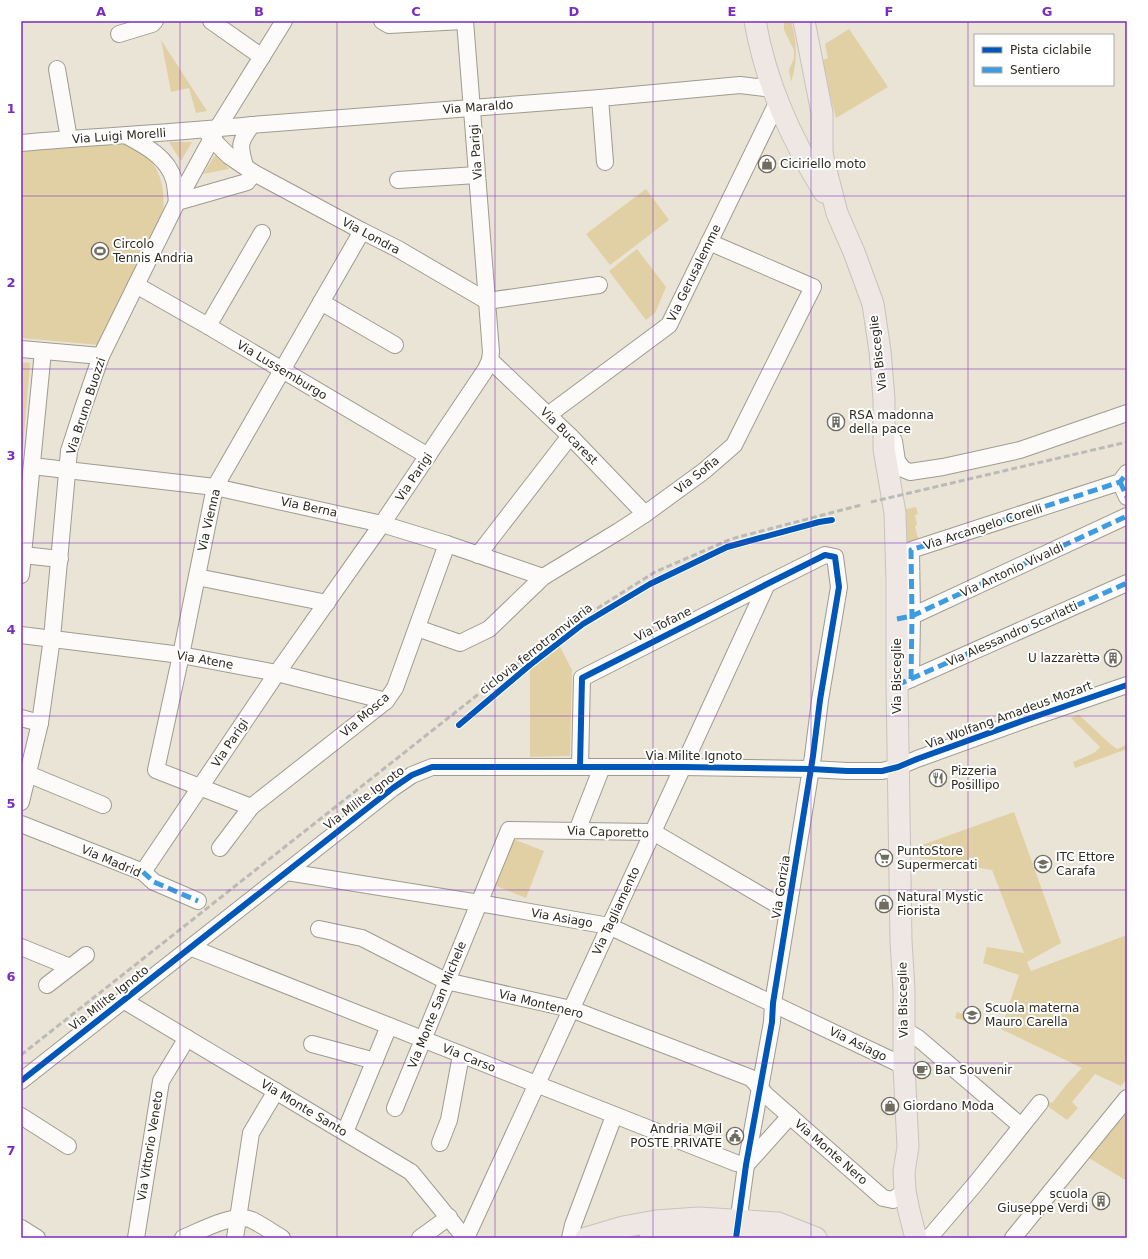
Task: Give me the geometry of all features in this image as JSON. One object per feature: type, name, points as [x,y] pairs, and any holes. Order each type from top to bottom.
[{"type":"main road","name":"Via Bisceglie","points":[[755,21],[764,63],[775,96],[810,169],[837,213],[854,252],[873,304],[884,399],[884,449],[895,514],[904,618],[904,682],[898,767],[901,941],[904,990],[904,1066],[908,1147],[904,1172],[905,1191],[916,1238]]},
{"type":"main road","name":"Via Bisceglie","points":[[804,21],[823,121],[822,151],[824,163],[837,213]]},
{"type":"main road","points":[[789,127],[800,137],[806,140],[818,133],[823,121]]},
{"type":"main road","name":"Via Bisceglie","points":[[908,1147],[916,1169],[920,1198],[929,1238]]},
{"type":"main road","points":[[586,1238],[623,1227],[656,1221],[699,1218],[737,1231],[777,1238]]},
{"type":"main road","points":[[650,1238],[737,1231],[778,1223],[816,1238]]},
{"type":"street","points":[[119,34],[152,24],[155,21]]},
{"type":"street","points":[[211,21],[262,57]]},
{"type":"street","name":"Via Bruno Buozzi","points":[[21,802],[40,723],[52,638],[70,451],[101,356],[177,202],[216,129],[284,21]]},
{"type":"street","points":[[382,21],[389,25],[464,21]]},
{"type":"street","name":"Via Parigi","points":[[143,872],[277,673],[382,524],[486,369],[490,360],[491,352],[464,21]]},
{"type":"street","name":"Via Maraldo","points":[[216,129],[600,98],[740,85],[750,82],[758,76],[764,63]]},
{"type":"street","points":[[57,69],[69,139]]},
{"type":"street","name":"Via Maraldo","points":[[740,85],[775,96]]},
{"type":"street","name":"Via Gerusalemme","points":[[548,415],[669,325],[764,128],[775,96]]},
{"type":"street","points":[[600,98],[605,162]]},
{"type":"street","points":[[764,128],[782,123],[789,127]]},
{"type":"street","points":[[125,135],[146,145],[166,163],[174,180],[177,202],[247,182],[250,169],[241,150],[243,137],[252,125]]},
{"type":"street","name":"Via Luigi Morelli","points":[[21,144],[69,139],[216,129]]},
{"type":"street","name":"Via Londra","points":[[216,129],[218,145],[229,156],[362,231],[398,249],[487,302]]},
{"type":"street","points":[[398,180],[477,175]]},
{"type":"street","name":"Via Vienna","points":[[200,788],[156,770],[215,487],[362,231]]},
{"type":"street","points":[[208,326],[262,233]]},
{"type":"street","name":"Via Sofia","points":[[417,628],[460,643],[489,629],[542,577],[645,514],[704,471],[734,445],[813,287],[709,242]]},
{"type":"street","name":"Via Lussemburgo","points":[[136,285],[428,456]]},
{"type":"street","points":[[487,302],[599,285]]},
{"type":"street","points":[[321,302],[395,345]]},
{"type":"street","points":[[21,349],[101,356]]},
{"type":"street","points":[[21,575],[28,466],[43,351]]},
{"type":"street","name":"Via Bucarest","points":[[490,360],[570,436],[645,514]]},
{"type":"street","points":[[884,436],[894,441],[897,461],[903,469],[910,472],[943,467],[1020,450],[1127,413]]},
{"type":"street","points":[[478,555],[570,436]]},
{"type":"street","name":"Via Berna","points":[[28,466],[215,487],[382,524],[447,544],[542,577]]},
{"type":"street","points":[[1124,478],[1127,497]]},
{"type":"street","name":"Via Arcangelo Corelli","points":[[904,618],[912,550],[1124,478]]},
{"type":"street","name":"Via Antonio Vivaldi","points":[[904,618],[1127,516]]},
{"type":"street","name":"Via Mosca","points":[[220,848],[252,807],[386,701],[395,688],[447,544]]},
{"type":"street","points":[[23,555],[60,558]]},
{"type":"street","name":"Via Tofane","points":[[580,767],[582,678],[825,555],[835,557]]},
{"type":"street","name":"Via Gorizia","points":[[737,1231],[746,1165],[772,1022],[773,1003],[839,587],[835,557]]},
{"type":"street","points":[[197,577],[327,603]]},
{"type":"street","name":"Via Tagliamento","points":[[466,1238],[767,584]]},
{"type":"street","name":"Via Alessandro Scarlatti","points":[[904,682],[1127,584]]},
{"type":"street","name":"Via Atene","points":[[21,635],[181,655],[277,673],[386,701]]},
{"type":"street","name":"Via Wolfang Amadeus Mozart","points":[[898,767],[1025,720],[1127,685]]},
{"type":"street","points":[[21,718],[40,723]]},
{"type":"street","name":"Via Milite Ignoto","points":[[21,1081],[412,775],[432,767],[682,767],[882,771],[898,767]]},
{"type":"street","points":[[577,831],[602,767]]},
{"type":"street","points":[[28,774],[103,805]]},
{"type":"street","points":[[200,788],[252,807]]},
{"type":"street","name":"Via Madrid","points":[[21,824],[143,872],[154,882],[198,901]]},
{"type":"street","name":"Via Caporetto","points":[[479,903],[509,830],[653,832],[788,911]]},
{"type":"street","name":"Via Asiago","points":[[287,872],[609,926],[904,1066]]},
{"type":"street","name":"Via Monte San Michele","points":[[395,1108],[479,903]]},
{"type":"street","name":"Via Montenero","points":[[319,929],[362,938],[446,981],[571,1009],[751,1078],[760,1088]]},
{"type":"street","points":[[21,947],[70,967]]},
{"type":"street","name":"Via Carso","points":[[192,948],[614,1116],[736,1163],[746,1165]]},
{"type":"street","points":[[47,985],[86,955]]},
{"type":"street","name":"Via Monte Santo","points":[[124,1000],[411,1172],[466,1238]]},
{"type":"street","points":[[345,1132],[389,1026]]},
{"type":"street","points":[[904,1030],[918,1038],[1022,1126]]},
{"type":"street","name":"Via Vittorio Veneto","points":[[136,1238],[161,1081],[187,1038]]},
{"type":"street","points":[[312,1044],[375,1060]]},
{"type":"street","points":[[440,1143],[449,1120],[461,1055]]},
{"type":"street","name":"Via Monte Nero","points":[[760,1088],[883,1198],[893,1200],[905,1191]]},
{"type":"street","points":[[235,1238],[251,1133],[276,1091]]},
{"type":"street","points":[[1013,1238],[1127,1098]]},
{"type":"street","points":[[929,1238],[976,1183],[1040,1103]]},
{"type":"street","points":[[21,1116],[68,1146]]},
{"type":"street","points":[[570,1238],[573,1226],[614,1116]]},
{"type":"street","points":[[746,1165],[790,1116]]},
{"type":"street","points":[[420,1238],[449,1217]]},
{"type":"street","points":[[183,1238],[222,1221],[238,1218],[251,1219],[282,1238]]},
{"type":"street","points":[[21,1228],[36,1238]]},
{"type":"shaded area","points":[[784,21],[791,21],[795,36],[796,59],[791,82],[789,70],[794,58],[794,50],[784,30]]},
{"type":"shaded area","points":[[849,29],[888,87],[836,118],[821,61],[828,58],[825,44]]},
{"type":"shaded area","points":[[161,40],[207,111],[196,113],[189,88],[171,92]]},
{"type":"shaded area","points":[[169,142],[192,142],[181,161]]},
{"type":"shaded area","name":"Circolo Tennis Andria","points":[[126,144],[143,153],[158,173],[163,188],[163,213],[99,345],[21,338],[21,151],[63,146]]},
{"type":"shaded area","points":[[216,154],[229,169],[203,174]]},
{"type":"shaded area","points":[[646,189],[669,220],[610,265],[586,234]]},
{"type":"shaded area","points":[[637,249],[666,287],[655,313],[646,320],[609,271]]},
{"type":"shaded area","points":[[21,362],[30,363],[23,447],[21,447]]},
{"type":"shaded area","points":[[916,507],[918,514],[915,515],[917,525],[915,526],[918,539],[903,543],[902,510]]},
{"type":"shaded area","points":[[559,645],[572,670],[570,756],[530,757],[530,666]]},
{"type":"shaded area","points":[[1079,715],[1117,749],[1126,745],[1127,749],[1075,768],[1073,762],[1094,753],[1100,747],[1071,718]]},
{"type":"shaded area","points":[[1014,812],[1061,943],[1027,962],[1031,971],[1127,935],[1127,1079],[1121,1086],[1095,1074],[1072,1102],[1078,1108],[1067,1120],[1046,1105],[1039,1097],[1052,1103],[1082,1068],[1001,1029],[1019,975],[983,963],[987,947],[1024,953],[992,870],[914,857],[913,853],[924,854],[922,845]]},
{"type":"shaded area","points":[[513,839],[544,851],[526,898],[494,885]]},
{"type":"shaded area","points":[[957,1012],[974,1017],[972,1023],[955,1018]]},
{"type":"shaded area","points":[[1127,1113],[1127,1181],[1089,1158]]},
{"type":"railway","points":[[871,502],[1127,442]]},
{"type":"railway","points":[[21,1055],[509,670],[585,616],[655,572],[731,539],[861,505]]},
{"type":"marked path","points":[[911,679],[911,550],[1120,482],[1127,473]]},
{"type":"marked path","points":[[1120,482],[1127,497]]},
{"type":"marked path","points":[[897,619],[912,616],[1127,516]]},
{"type":"marked path","points":[[897,685],[1127,583]]},
{"type":"marked path","points":[[143,872],[154,882],[198,901]]},
{"type":"cycle path","name":"ciclovia ferrotramviaria","points":[[459,725],[530,665],[583,624],[650,584],[727,547],[819,522],[832,520]]},
{"type":"cycle path","points":[[580,767],[582,678],[825,555],[835,557],[839,587],[773,1003],[772,1022],[746,1165],[736,1238]]},
{"type":"cycle path","points":[[21,1081],[393,788],[412,775],[432,767],[683,767],[882,771],[898,767],[1025,720],[1127,685]]},
{"type":"place","name":"Ciciriello moto","points":[[767,164]]},
{"type":"place","name":"Circolo Tennis Andria","points":[[100,251]]},
{"type":"place","name":"RSA madonna della pace","points":[[836,422]]},
{"type":"place","name":"U lazzarèttә","points":[[1113,658]]},
{"type":"place","name":"Pizzeria Posillipo","points":[[938,778]]},
{"type":"place","name":"PuntoStore Supermercati","points":[[884,858]]},
{"type":"place","name":"ITC Ettore Carafa","points":[[1043,864]]},
{"type":"place","name":"Natural Mystic Fiorista","points":[[884,904]]},
{"type":"place","name":"Scuola materna Mauro Carella","points":[[972,1015]]},
{"type":"place","name":"Bar Souvenir","points":[[922,1070]]},
{"type":"place","name":"Giordano Moda","points":[[890,1106]]},
{"type":"place","name":"Andria M@il POSTE PRIVATE","points":[[735,1136]]},
{"type":"place","name":"scuola Giuseppe Verdi","points":[[1101,1201]]}]
